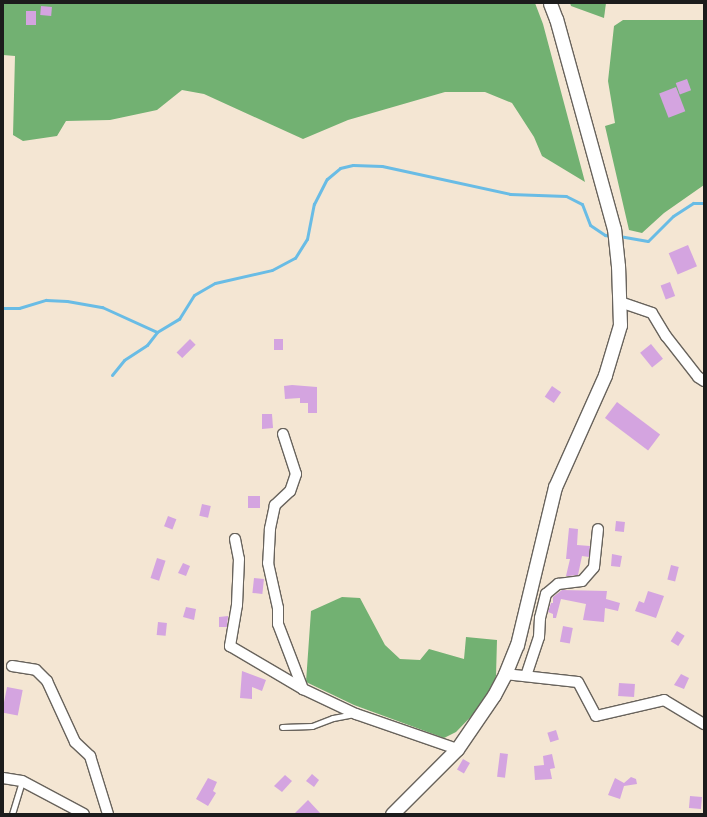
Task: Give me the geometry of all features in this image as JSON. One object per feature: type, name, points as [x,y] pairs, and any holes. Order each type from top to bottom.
[{"type":"street","points":[[392,814],[457,749],[494,695],[505,674],[517,645],[555,487],[612,355],[620,325],[620,302],[614,229],[556,19],[550,3]]},
{"type":"street","points":[[620,302],[652,313],[659,326],[701,379],[704,388]]},
{"type":"street","points":[[283,434],[296,474],[290,491],[275,505],[270,529],[268,563],[278,608],[278,625],[303,688]]},
{"type":"street","points":[[526,676],[539,637],[546,594],[558,584],[582,581],[594,567],[598,530]]},
{"type":"street","points":[[235,539],[239,559],[237,605],[230,646],[303,688],[356,714],[457,749]]},
{"type":"street","points":[[12,666],[36,670],[47,682],[75,742],[90,756],[108,814]]},
{"type":"street","points":[[505,674],[578,682],[596,716],[664,700],[704,724]]},
{"type":"street","points":[[3,778],[22,781],[84,814]]},
{"type":"lane","points":[[282,727],[312,726],[333,718],[356,714]]},
{"type":"lane","points":[[12,814],[22,781]]},
{"type":"green space","points":[[3,3],[535,3],[543,24],[585,182],[542,156],[534,137],[512,103],[485,92],[445,92],[348,120],[303,139],[204,94],[182,90],[157,110],[110,120],[66,121],[57,136],[23,141],[13,135],[15,56],[3,55]]},
{"type":"green space","points":[[570,3],[606,3],[604,18],[571,6]]},
{"type":"green space","points":[[623,20],[704,20],[704,185],[664,213],[642,233],[629,230],[605,126],[615,123],[608,81],[614,26]]},
{"type":"green space","points":[[342,597],[360,598],[385,645],[400,659],[420,660],[429,649],[464,659],[466,637],[497,640],[496,676],[487,700],[456,732],[444,738],[354,705],[306,682],[311,611]]},
{"type":"building","points":[[41,6],[52,7],[51,16],[40,15]]},
{"type":"building","points":[[26,11],[36,11],[36,25],[26,25]]},
{"type":"building","points":[[687,79],[691,90],[680,94],[676,83]]},
{"type":"building","points":[[676,87],[685,111],[669,118],[659,93]]},
{"type":"building","points":[[688,245],[697,266],[678,274],[669,253]]},
{"type":"building","points":[[670,282],[675,296],[666,300],[661,285]]},
{"type":"building","points":[[190,339],[196,345],[182,358],[177,352]]},
{"type":"building","points":[[274,339],[283,339],[283,350],[274,350]]},
{"type":"building","points":[[651,344],[663,359],[652,368],[640,353]]},
{"type":"building","points":[[292,385],[317,387],[317,413],[308,413],[308,403],[300,403],[300,398],[285,399],[284,386]]},
{"type":"building","points":[[552,386],[561,392],[554,403],[545,397]]},
{"type":"building","points":[[617,402],[660,434],[648,450],[605,418]]},
{"type":"building","points":[[262,414],[272,414],[273,428],[262,429]]},
{"type":"building","points":[[248,496],[260,496],[260,508],[248,508]]},
{"type":"building","points":[[202,504],[211,506],[208,518],[199,516]]},
{"type":"building","points":[[168,516],[176,519],[172,529],[164,526]]},
{"type":"building","points":[[616,521],[625,522],[624,532],[615,531]]},
{"type":"building","points":[[569,528],[578,529],[577,545],[590,546],[589,557],[582,556],[578,575],[566,576],[570,559],[566,559]]},
{"type":"building","points":[[612,554],[622,556],[620,567],[611,566]]},
{"type":"building","points":[[157,558],[166,561],[159,581],[151,578]]},
{"type":"building","points":[[183,563],[190,566],[186,576],[178,573]]},
{"type":"building","points":[[671,565],[679,567],[675,581],[667,580]]},
{"type":"building","points":[[254,578],[264,579],[262,594],[252,593]]},
{"type":"building","points":[[562,590],[607,591],[606,599],[620,603],[618,611],[605,608],[604,622],[583,620],[586,604],[561,599],[556,618],[553,618],[553,614],[548,612],[551,603],[553,603],[553,597]]},
{"type":"building","points":[[648,591],[664,596],[656,618],[635,611],[639,601],[644,603]]},
{"type":"building","points":[[186,607],[196,609],[194,620],[183,617]]},
{"type":"building","points":[[228,616],[227,627],[219,627],[219,617]]},
{"type":"building","points":[[158,622],[167,623],[166,636],[157,635]]},
{"type":"building","points":[[563,626],[573,628],[570,644],[560,642]]},
{"type":"building","points":[[677,631],[685,636],[678,646],[671,641]]},
{"type":"building","points":[[242,671],[266,680],[262,691],[252,687],[252,699],[240,698]]},
{"type":"building","points":[[681,674],[689,678],[684,689],[674,685]]},
{"type":"building","points":[[619,683],[635,684],[634,697],[618,696]]},
{"type":"building","points":[[7,687],[23,690],[18,716],[3,713]]},
{"type":"building","points":[[556,730],[559,740],[550,742],[547,733]]},
{"type":"building","points":[[500,753],[508,754],[505,778],[497,777]]},
{"type":"building","points":[[552,754],[555,768],[550,769],[552,779],[535,780],[534,766],[544,765],[543,756]]},
{"type":"building","points":[[463,759],[470,763],[464,773],[457,769]]},
{"type":"building","points":[[312,774],[319,780],[314,787],[306,781]]},
{"type":"building","points":[[285,775],[292,781],[282,792],[274,786]]},
{"type":"building","points":[[631,777],[636,779],[637,784],[624,786],[620,799],[608,795],[615,778],[624,783]]},
{"type":"building","points":[[208,778],[217,782],[213,791],[216,793],[208,806],[196,799]]},
{"type":"building","points":[[690,796],[702,797],[701,809],[689,808]]},
{"type":"building","points":[[308,800],[321,814],[294,814]]},
{"type":"waterway","points":[[112,375],[124,360],[147,345],[157,332],[179,319],[194,295],[215,283],[272,270],[295,258],[307,239],[314,204],[327,179],[340,168],[353,165],[382,166],[510,194],[566,196],[582,204],[590,225],[605,235],[611,236]]},
{"type":"waterway","points":[[619,236],[648,241],[673,216],[693,203],[704,203]]},
{"type":"waterway","points":[[3,308],[19,308],[46,300],[67,301],[102,307],[157,332]]}]
